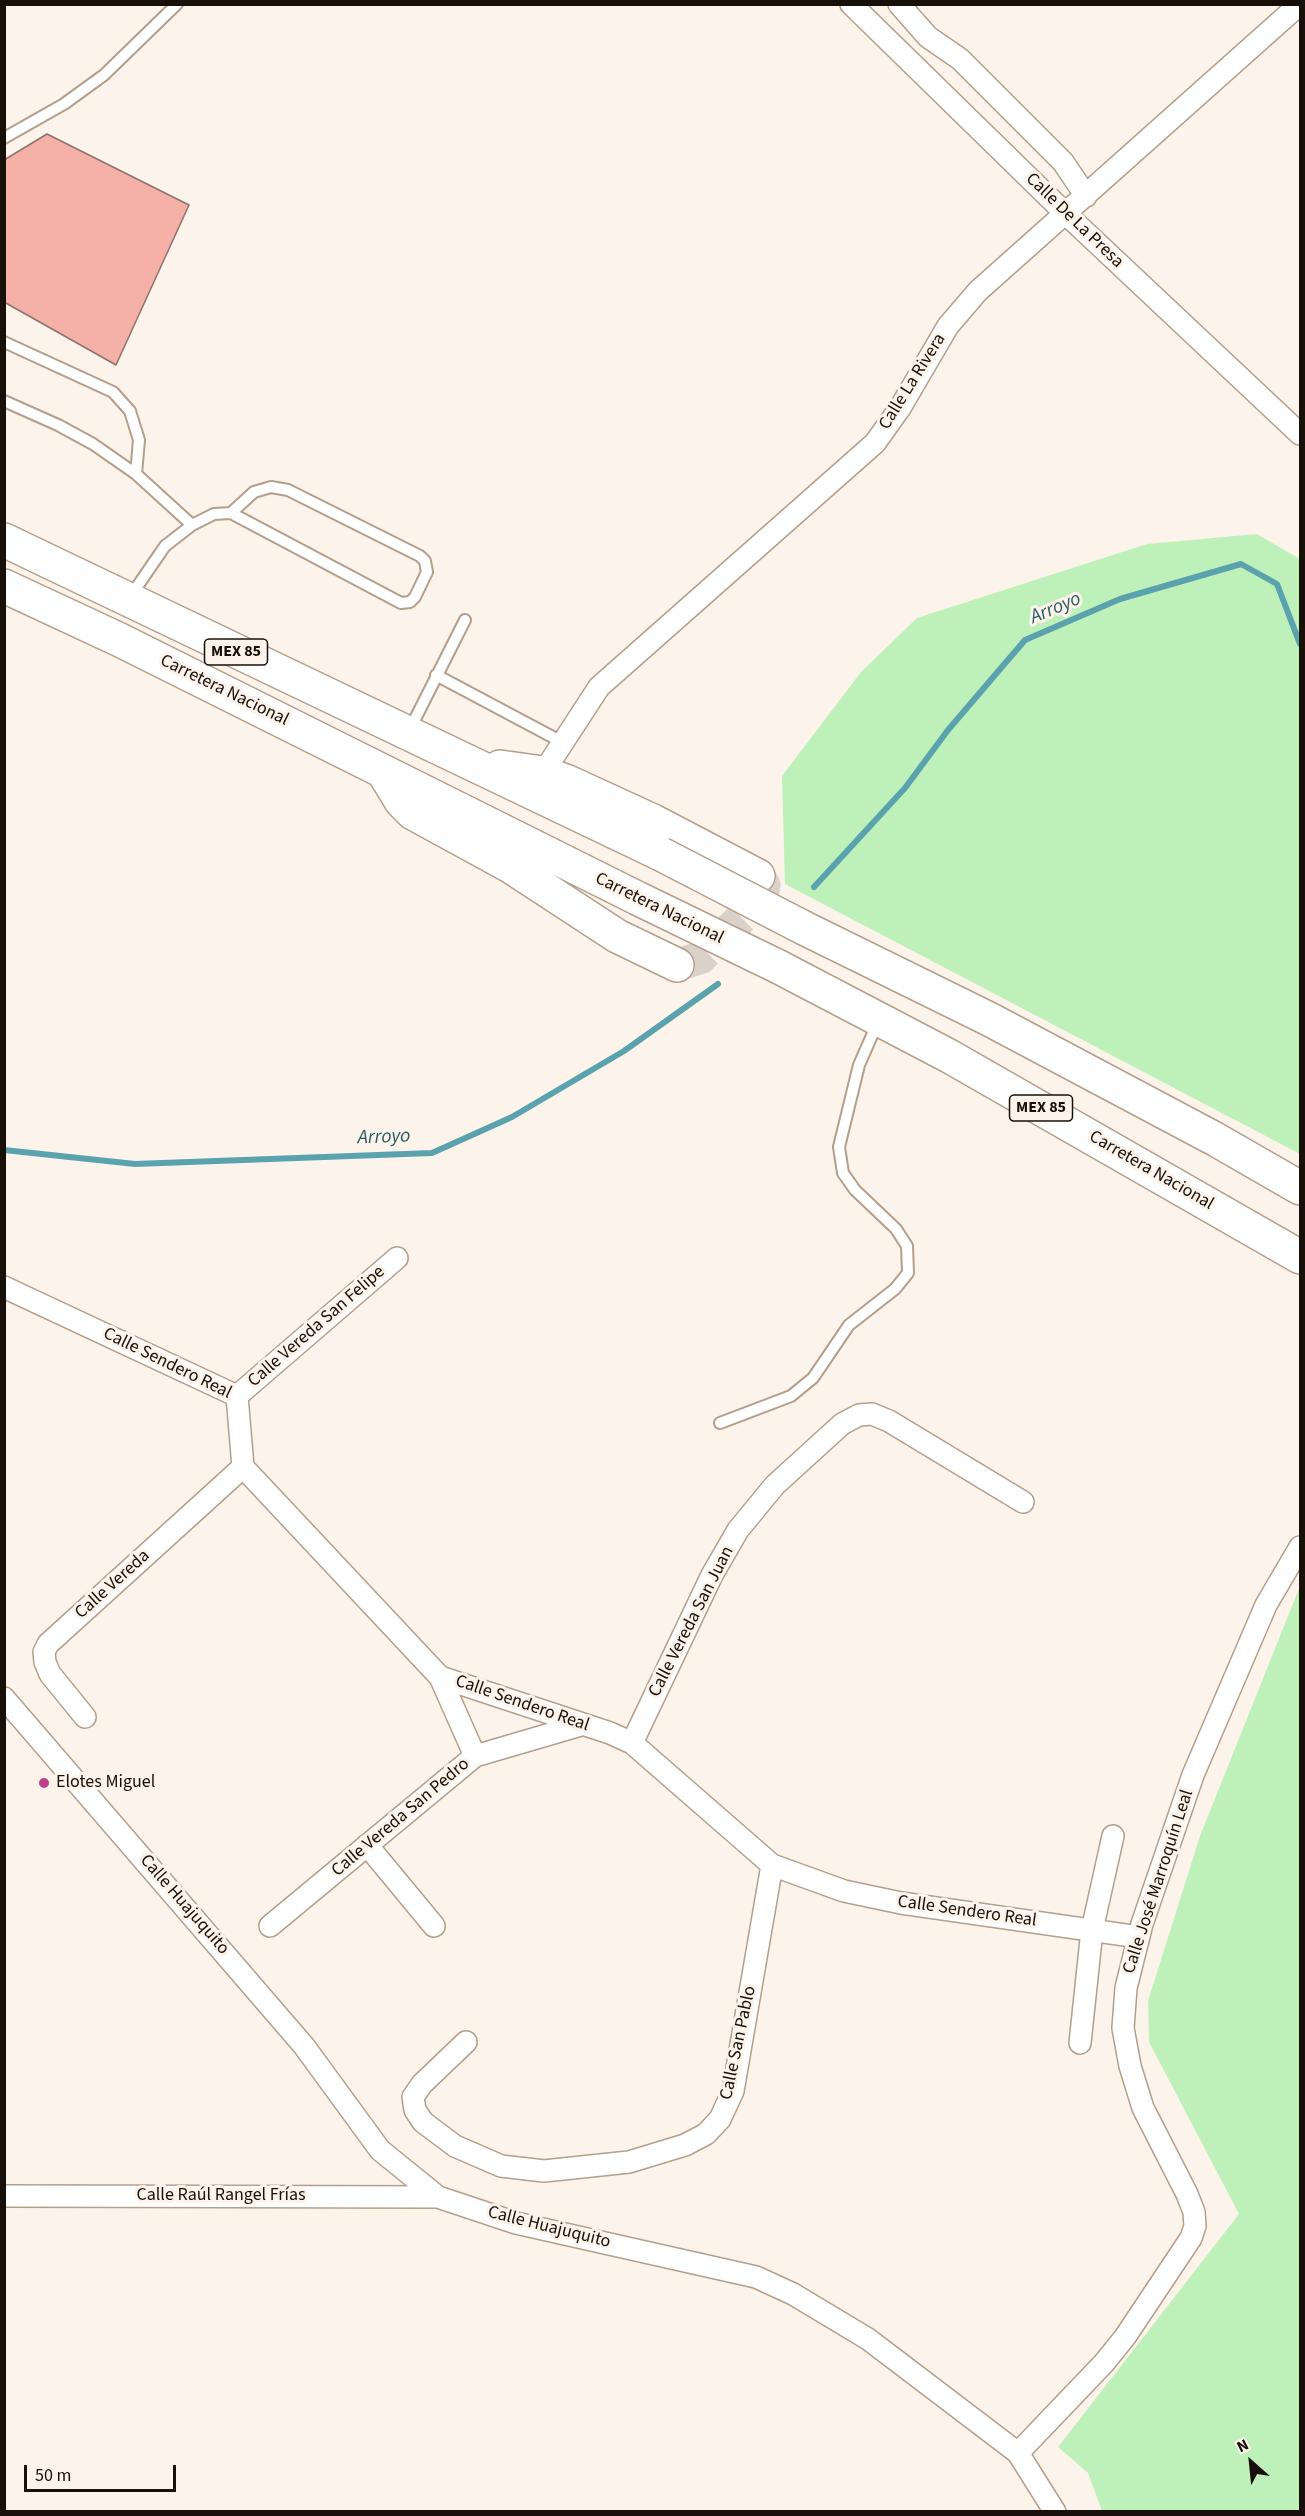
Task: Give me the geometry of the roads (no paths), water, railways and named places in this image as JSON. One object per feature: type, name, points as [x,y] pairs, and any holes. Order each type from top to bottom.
[{"type":"highway","name":"MEX 85","points":[[4,540],[661,854],[1009,1030],[1215,1138],[1300,1188]]},
{"type":"highway","name":"Carretera Nacional","points":[[4,586],[130,645],[382,769],[879,1019],[949,1056],[1300,1257]]},
{"type":"highway","name":"MEX 85","points":[[468,763],[543,773],[568,782],[653,821],[758,876]]},
{"type":"highway","points":[[382,769],[401,801],[413,813],[510,866],[617,936],[677,965]]},
{"type":"street","name":"Calle De La Presa","points":[[851,4],[1066,214],[1300,434]]},
{"type":"street","points":[[899,4],[928,37],[960,59],[1063,162],[1086,196]]},
{"type":"street","name":"Calle La Rivera","points":[[543,773],[598,687],[874,443],[900,408],[948,326],[978,291],[1300,4]]},
{"type":"street","name":"Calle Vereda San Felipe","points":[[237,1396],[397,1258]]},
{"type":"street","name":"Calle Sendero Real","points":[[4,1287],[237,1396],[243,1467],[440,1677],[632,1743],[772,1865],[844,1891],[901,1903],[1138,1937]]},
{"type":"street","name":"Calle Vereda San Juan","points":[[632,1743],[712,1575],[738,1530],[775,1485],[842,1424],[866,1414],[889,1421],[1023,1502]]},
{"type":"street","name":"Calle Vereda","points":[[85,1718],[50,1674],[44,1652],[48,1644],[243,1467]]},
{"type":"street","name":"Calle José Marroquín Leal","points":[[1018,2453],[1104,2363],[1125,2337],[1185,2248],[1196,2226],[1194,2212],[1187,2194],[1143,2108],[1130,2066],[1124,2028],[1126,1988],[1138,1937],[1193,1775],[1266,1605],[1300,1547]]},
{"type":"street","points":[[440,1677],[475,1756]]},
{"type":"street","name":"Calle Huajuquito","points":[[4,1698],[297,2037],[380,2150],[438,2197],[516,2223],[756,2277],[793,2294],[868,2338],[1018,2453],[1055,2511]]},
{"type":"street","name":"Calle Vereda San Pedro","points":[[270,1926],[475,1756],[581,1725]]},
{"type":"street","points":[[1080,2043],[1092,1930],[1113,1836]]},
{"type":"street","points":[[367,1845],[434,1926]]},
{"type":"street","name":"Calle San Pablo","points":[[466,2042],[422,2084],[413,2097],[415,2110],[423,2122],[455,2146],[501,2166],[544,2171],[629,2162],[685,2145],[706,2134],[720,2119],[733,2091],[772,1865]]},
{"type":"street","name":"Calle Raúl Rangel Frías","points":[[4,2196],[438,2197]]},
{"type":"lane","points":[[4,138],[64,104],[104,75],[177,4]]},
{"type":"lane","points":[[4,342],[113,392],[130,411],[139,440],[136,474]]},
{"type":"lane","points":[[4,401],[58,425],[93,444],[136,474],[192,525]]},
{"type":"lane","points":[[129,600],[165,546],[192,525],[214,514],[231,513],[401,603],[410,602],[415,597],[428,572],[425,561],[420,556],[288,490],[271,487],[254,492],[231,513]]},
{"type":"lane","points":[[407,734],[465,620]]},
{"type":"lane","points":[[436,675],[562,742]]},
{"type":"lane","points":[[720,1423],[791,1396],[813,1378],[849,1325],[895,1289],[908,1273],[907,1246],[896,1228],[855,1190],[843,1173],[839,1148],[859,1065],[879,1019]]},
{"type":"waterway","name":"Arroyo","points":[[814,887],[905,788],[948,730],[1025,640],[1120,599],[1241,564],[1277,584],[1300,644]]},
{"type":"waterway","name":"Arroyo","points":[[4,1150],[135,1164],[432,1153],[512,1117],[624,1051],[718,984]]},
{"type":"tunnel","points":[[677,965],[700,958],[749,911],[762,895],[764,885],[760,879]]},
{"type":"place","name":"Elotes Miguel","points":[[44,1783]]}]
